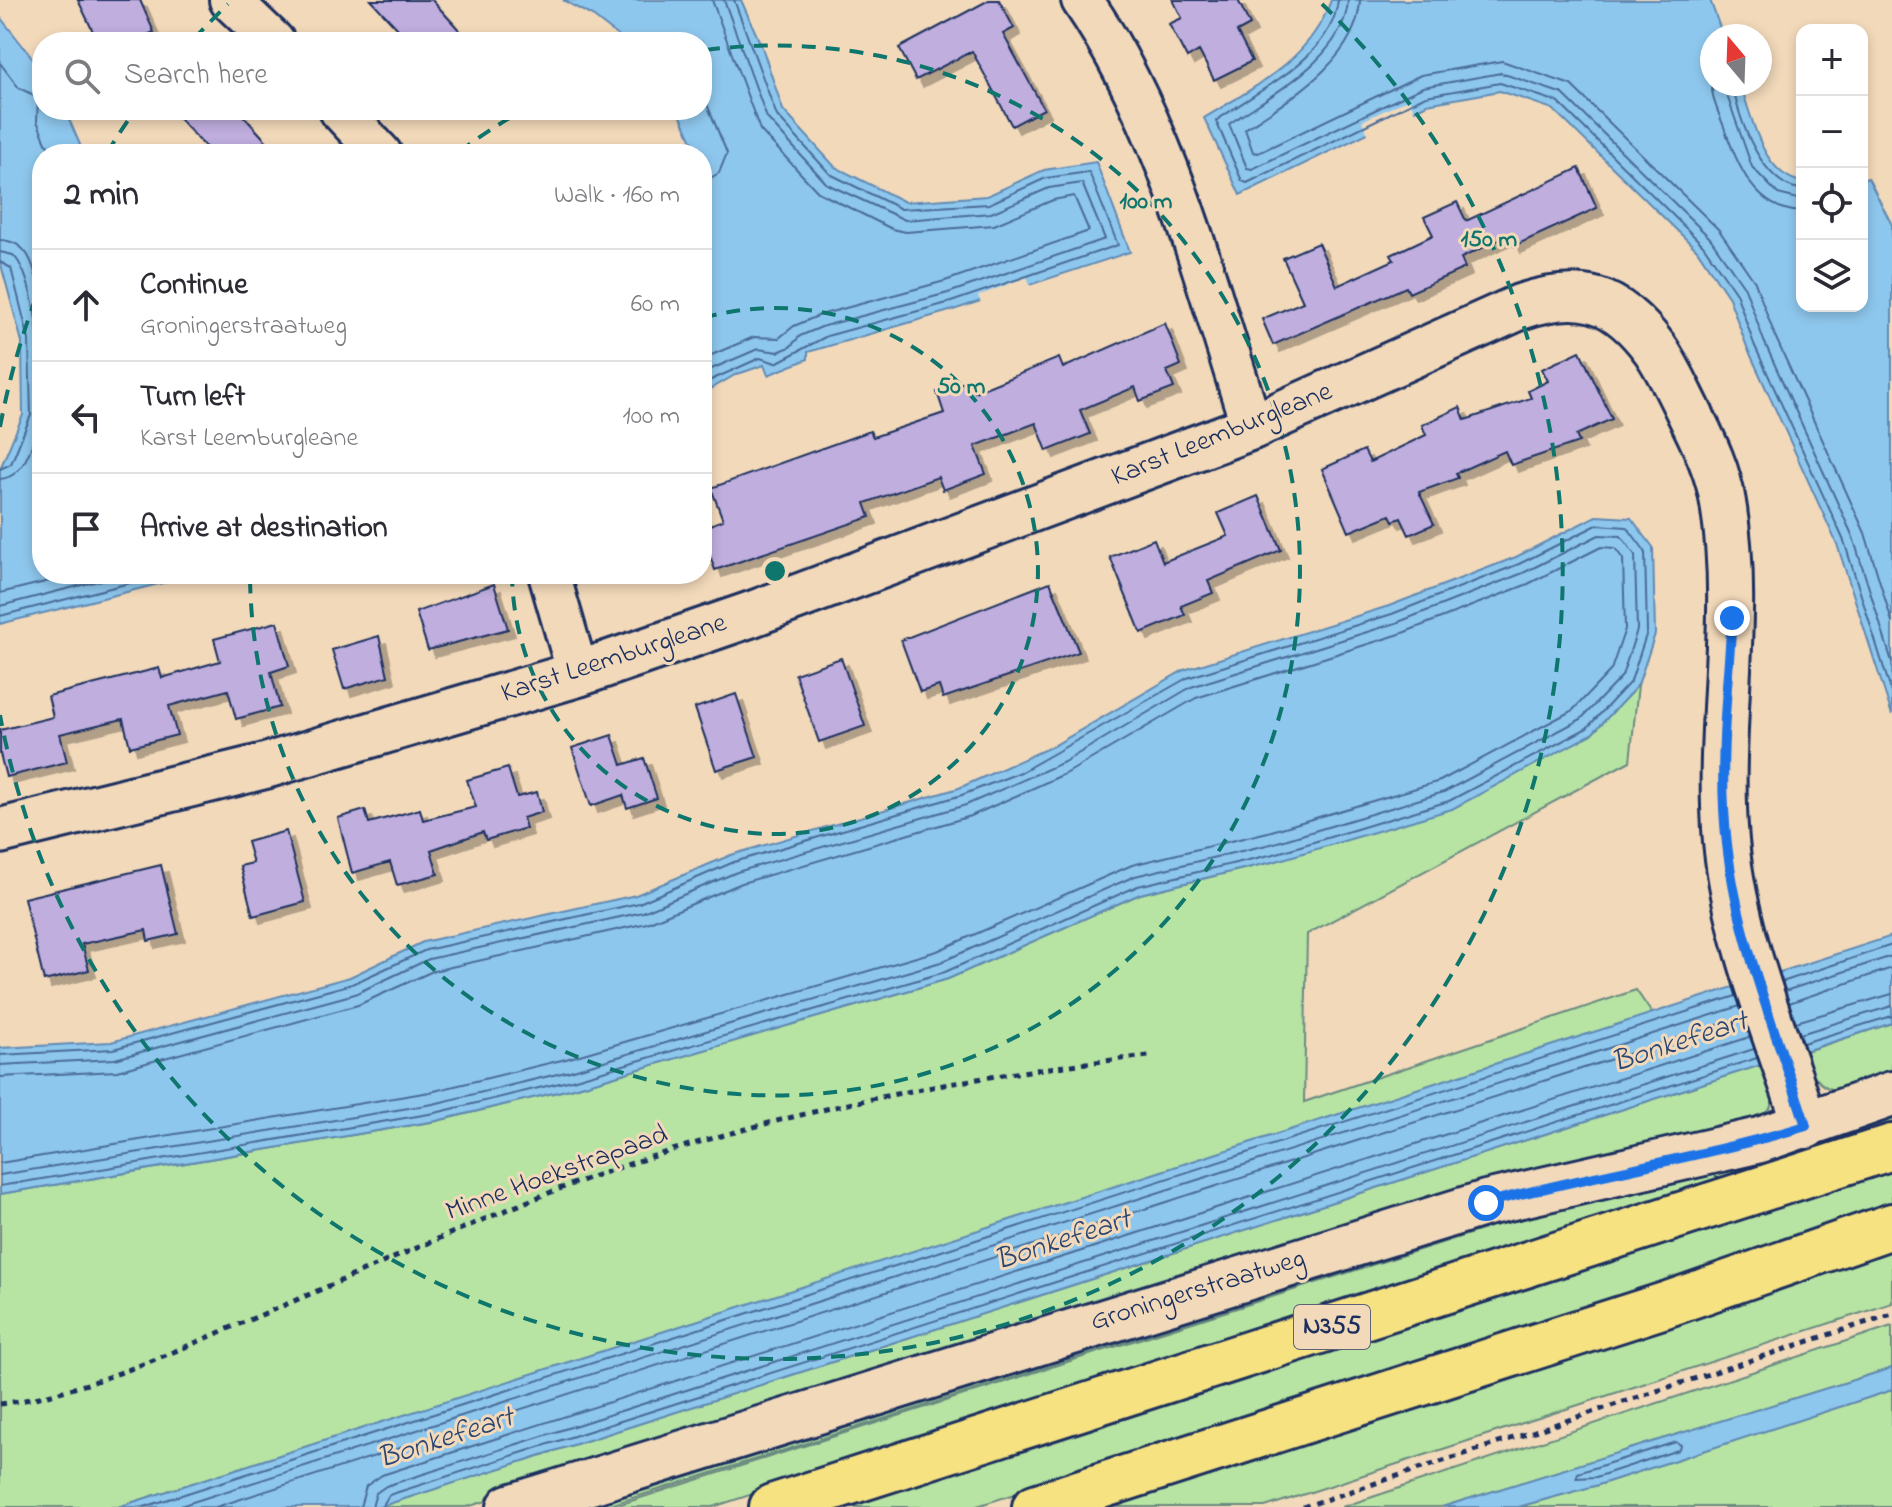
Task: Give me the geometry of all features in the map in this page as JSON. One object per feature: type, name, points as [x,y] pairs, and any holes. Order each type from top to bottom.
[{"type":"highway","name":"N355","points":[[772,1507],[1892,1147]]},
{"type":"highway","points":[[1035,1507],[1665,1305],[1892,1226]]},
{"type":"street","points":[[230,0],[264,32]]},
{"type":"street","points":[[1082,0],[1101,28],[1143,111],[1198,261],[1252,427]]},
{"type":"street","points":[[349,120],[372,144]]},
{"type":"street","name":"Karst Leemburgleane","points":[[0,831],[265,766],[578,674],[966,537],[1252,427],[1546,298],[1579,294],[1608,306],[1638,325],[1665,363],[1711,458],[1723,501],[1732,618],[1723,772],[1726,842],[1733,886],[1752,958],[1806,1126]]},
{"type":"street","points":[[552,584],[578,674]]},
{"type":"street","name":"Groningerstraatweg","points":[[510,1507],[1486,1203],[1607,1173],[1723,1150],[1806,1126],[1892,1094]]},
{"type":"path","name":"Minne Hoekstrapaad","points":[[0,1404],[109,1375],[187,1346],[535,1199],[700,1144],[911,1092],[1009,1073],[1149,1056]]},
{"type":"path","points":[[1303,1507],[1892,1314]]},
{"type":"green space","points":[[1638,685],[1630,761],[1307,934],[1304,1102],[1636,990],[1653,1015],[118,1507],[0,1507],[0,1194],[437,1121],[574,1088],[948,979],[1140,894],[1276,861],[1544,757],[1592,734]]},
{"type":"green space","points":[[1892,1023],[1892,1077],[1838,1090],[1827,1088],[1810,1069],[1803,1052]]},
{"type":"green space","points":[[1761,1065],[1770,1090],[1776,1089],[1770,1109],[1760,1119],[1428,1206],[467,1507],[379,1507]]},
{"type":"green space","points":[[1892,1110],[1892,1125],[713,1507],[612,1507],[1485,1229],[604,1507],[552,1507],[1277,1279]]},
{"type":"green space","points":[[1892,1167],[1892,1207],[1569,1319],[974,1507],[839,1507]]},
{"type":"green space","points":[[1892,1247],[1892,1303],[1265,1507],[1099,1507]]},
{"type":"green space","points":[[1892,1326],[1892,1368],[1442,1507],[1342,1507]]},
{"type":"green space","points":[[1892,1390],[1892,1507],[1518,1507],[1598,1485]]},
{"type":"water","points":[[563,0],[741,0],[762,47],[783,110],[835,167],[905,202],[987,196],[1044,170],[1096,162],[1130,252],[953,310],[808,352],[808,359],[768,375],[764,365],[735,375],[712,388],[712,144],[693,144],[683,120],[712,120],[712,32],[613,32]]},
{"type":"water","points":[[1331,0],[1710,0],[1719,24],[1700,24],[1700,96],[1744,96],[1760,143],[1768,156],[1777,168],[1796,180],[1796,312],[1868,312],[1868,178],[1892,225],[1892,715],[1837,544],[1747,347],[1729,298],[1697,250],[1553,109],[1500,91],[1427,104],[1240,195],[1204,118],[1279,70],[1310,39]]},
{"type":"water","points":[[0,17],[32,57],[32,120],[69,120],[80,144],[32,144],[32,584],[158,584],[0,624],[0,469],[23,415],[22,342],[0,261]]},
{"type":"water","points":[[1596,516],[1631,518],[1653,547],[1655,634],[1638,685],[1592,734],[1452,809],[1276,861],[1140,894],[948,979],[574,1088],[436,1121],[0,1194],[0,1048],[111,1042],[350,977],[423,942],[636,895],[731,855],[959,788],[1055,745],[1184,670],[1389,606],[1516,557]]},
{"type":"water","name":"Bonkefeart","points":[[1892,936],[1892,1023],[379,1507],[118,1507]]},
{"type":"water","points":[[1892,1368],[1892,1390],[1598,1485],[1518,1507],[1442,1507]]},
{"type":"pier","points":[[1409,99],[1416,114],[1369,136],[1362,121]]},
{"type":"pier","points":[[1027,277],[1032,289],[982,305],[978,296]]},
{"type":"building","points":[[78,0],[140,0],[154,32],[93,32]]},
{"type":"building","points":[[371,0],[432,0],[461,32],[401,32]]},
{"type":"building","points":[[989,0],[999,0],[1014,28],[1003,34],[1044,109],[1012,126],[972,51],[916,80],[899,48]]},
{"type":"building","points":[[1173,0],[1238,0],[1250,25],[1237,32],[1252,61],[1214,80],[1199,51],[1187,58],[1169,24],[1182,18]]},
{"type":"building","points":[[180,120],[247,120],[269,144],[203,144]]},
{"type":"building","points":[[1579,168],[1597,208],[1514,246],[1509,235],[1461,258],[1465,268],[1409,293],[1406,287],[1273,345],[1262,319],[1303,302],[1283,258],[1318,243],[1337,286],[1394,260],[1391,255],[1433,235],[1424,217],[1457,202],[1466,221]]},
{"type":"building","points":[[1165,323],[1181,365],[1167,371],[1174,388],[1140,401],[1135,387],[1080,410],[1090,434],[1047,451],[1036,423],[975,446],[986,474],[943,490],[938,477],[865,503],[870,517],[715,570],[712,561],[712,524],[723,520],[712,488],[870,431],[873,437],[944,413],[937,392],[970,380],[975,392],[1059,358],[1063,368]]},
{"type":"building","points":[[1580,351],[1612,419],[1576,435],[1579,442],[1511,465],[1505,451],[1456,473],[1458,478],[1419,492],[1434,524],[1409,535],[1401,518],[1393,521],[1390,515],[1349,532],[1322,469],[1364,450],[1370,462],[1426,435],[1422,425],[1460,407],[1465,420],[1531,398],[1528,391],[1548,381],[1542,369]]},
{"type":"building","points":[[1258,496],[1281,550],[1208,581],[1213,593],[1181,606],[1185,615],[1141,633],[1110,557],[1154,539],[1163,562],[1228,536],[1218,513]]},
{"type":"building","points":[[1050,582],[1079,652],[943,698],[939,686],[920,692],[901,640]]},
{"type":"building","points":[[494,584],[508,629],[428,650],[416,612]]},
{"type":"building","points":[[277,622],[289,666],[271,672],[280,707],[236,719],[228,690],[169,706],[177,735],[130,747],[123,719],[60,734],[67,762],[6,777],[0,754],[0,730],[53,717],[48,696],[159,668],[162,678],[220,661],[214,639]]},
{"type":"building","points":[[379,636],[388,676],[344,689],[332,650]]},
{"type":"building","points":[[841,658],[865,726],[819,742],[795,674]]},
{"type":"building","points":[[736,694],[757,757],[716,770],[695,708]]},
{"type":"building","points":[[612,735],[622,765],[644,758],[657,798],[627,808],[623,795],[591,806],[572,748]]},
{"type":"building","points":[[508,768],[517,797],[537,792],[542,812],[523,818],[526,828],[486,840],[483,832],[431,850],[438,874],[397,885],[390,862],[352,873],[338,818],[365,810],[369,823],[420,809],[423,820],[476,807],[467,780]]},
{"type":"building","points":[[286,831],[305,902],[253,916],[240,866],[253,863],[247,842]]},
{"type":"building","points":[[161,865],[178,934],[148,941],[146,930],[82,944],[89,970],[44,981],[24,898]]},
{"type":"route","points":[[1486,1203],[1607,1173],[1723,1150],[1806,1126],[1752,958],[1733,886],[1726,842],[1723,772],[1732,618]]}]
